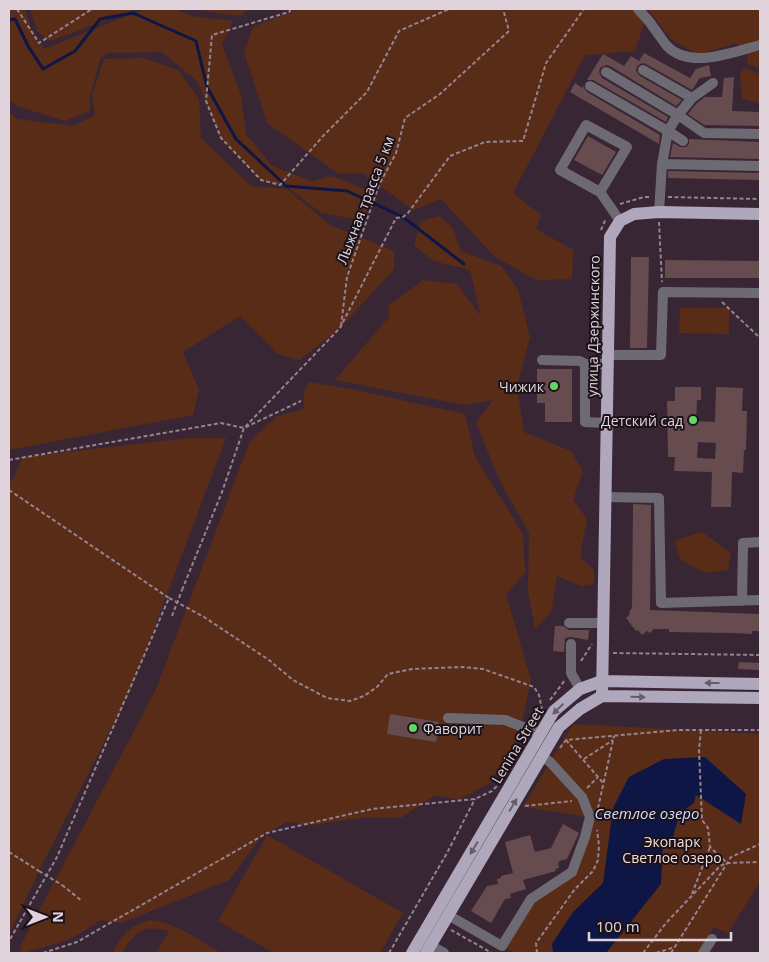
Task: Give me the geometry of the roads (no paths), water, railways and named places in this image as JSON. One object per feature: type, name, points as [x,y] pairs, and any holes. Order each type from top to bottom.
[{"type":"main road","points":[[620,221],[634,214],[659,212],[760,214]]},
{"type":"main road","name":"улица Дзержинского","points":[[602,696],[610,237],[620,221]]},
{"type":"main road","name":"Lenina Street","points":[[412,953],[554,711],[580,689],[602,681],[760,684]]},
{"type":"main road","points":[[602,696],[760,698]]},
{"type":"main road","name":"Lenina Street","points":[[428,949],[546,759],[559,727],[580,709],[602,696]]},
{"type":"street","points":[[638,9],[652,24],[667,46],[679,55],[697,58],[720,55],[760,45]]},
{"type":"street","points":[[643,70],[692,98]]},
{"type":"street","points":[[606,72],[678,115],[704,133],[760,134]]},
{"type":"street","points":[[659,212],[662,164],[668,131],[692,98],[713,83]]},
{"type":"street","points":[[590,86],[682,141]]},
{"type":"street","points":[[600,192],[627,147],[586,125],[560,170],[600,192],[620,221]]},
{"type":"street","points":[[662,164],[760,166]]},
{"type":"street","points":[[542,360],[580,361],[585,364],[662,355],[663,292],[760,292]]},
{"type":"street","points":[[585,364],[586,422],[608,423]]},
{"type":"street","points":[[606,497],[659,498],[660,603],[760,600]]},
{"type":"street","points":[[742,601],[743,543],[760,542]]},
{"type":"street","points":[[569,623],[604,623]]},
{"type":"street","points":[[571,644],[571,673],[580,689]]},
{"type":"street","points":[[448,718],[504,720],[543,730]]},
{"type":"street","points":[[448,915],[502,946],[531,899],[572,872],[590,817],[582,797],[546,759]]},
{"type":"street","points":[[703,953],[712,939]]},
{"type":"street","points":[[428,949],[444,953]]},
{"type":"water","name":"Светлое озеро","points":[[705,757],[746,794],[741,824],[696,795],[694,803],[680,813],[672,840],[663,841],[661,884],[606,953],[553,953],[552,944],[573,912],[603,883],[613,808],[629,777],[664,759]]},
{"type":"waterway","points":[[9,20],[15,19],[28,46],[43,69],[75,51],[100,19],[133,13],[196,41],[207,87],[236,139],[286,186],[347,191],[403,217],[464,264]]},
{"type":"place","name":"Чижик","points":[[554,386]]},
{"type":"place","name":"Детский сад","points":[[693,420]]},
{"type":"place","name":"Фаворит","points":[[413,728]]},
{"type":"park label","name":"Экопарк Светлое озеро","points":[[672,850]]}]
